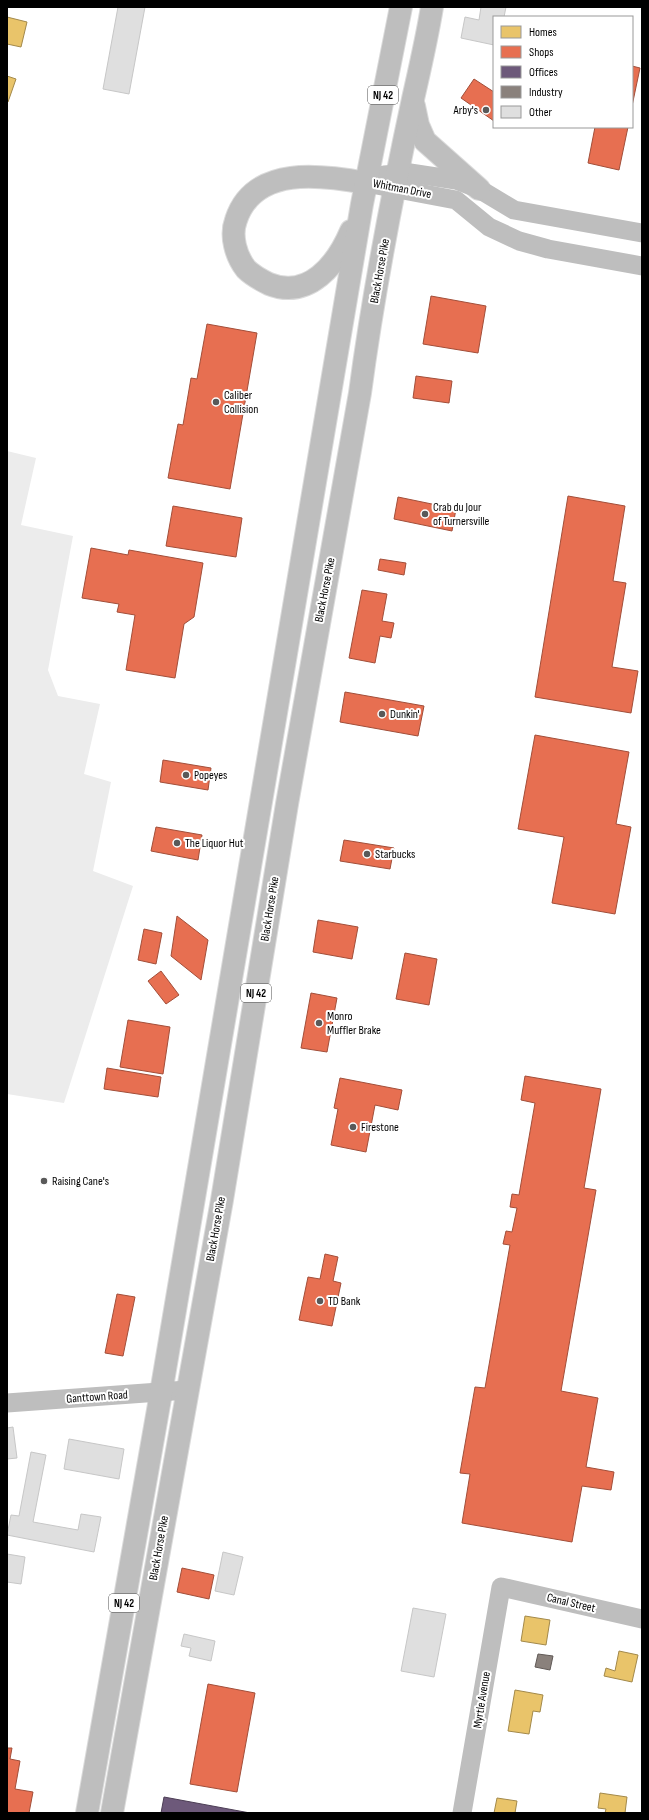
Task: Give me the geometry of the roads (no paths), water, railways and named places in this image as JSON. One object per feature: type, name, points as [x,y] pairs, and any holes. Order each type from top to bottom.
[{"type":"highway","name":"NJ 42","points":[[87,1813],[161,1393],[362,206],[401,7]]},
{"type":"highway","name":"Black Horse Pike","points":[[112,1813],[222,1200],[292,776],[397,180],[413,99],[424,54],[432,7]]},
{"type":"highway","points":[[413,99],[418,125],[425,141],[479,189]]},
{"type":"highway","points":[[362,206],[339,255],[320,276],[301,286],[285,288],[276,286],[259,278],[247,270],[235,248],[234,230],[237,215],[247,199],[255,191],[265,185],[283,179],[303,176],[329,177],[366,183]]},
{"type":"highway","points":[[292,776],[284,769],[282,764],[304,608],[303,603],[296,593]]},
{"type":"street","name":"Whitman Drive","points":[[366,183],[446,178],[479,189],[514,210],[551,218],[642,233]]},
{"type":"street","name":"Whitman Drive","points":[[397,180],[456,200],[489,227],[519,241],[548,249],[642,266]]},
{"type":"street","points":[[548,249],[551,218]]},
{"type":"street","name":"Ganttown Road","points":[[7,1403],[187,1390]]},
{"type":"street","name":"Canal Street","points":[[500,1587],[642,1619]]},
{"type":"street","name":"Myrtle Avenue","points":[[462,1813],[500,1587]]},
{"type":"place","name":"Arby's","points":[[486,110]]},
{"type":"place","name":"Caliber Collision","points":[[216,402]]},
{"type":"place","name":"Crab du Jour of Turnersville","points":[[425,514]]},
{"type":"place","name":"Dunkin'","points":[[382,714]]},
{"type":"place","name":"Popeyes","points":[[186,775]]},
{"type":"place","name":"The Liquor Hut","points":[[177,843]]},
{"type":"place","name":"Starbucks","points":[[367,854]]},
{"type":"place","name":"Monro Muffler Brake","points":[[319,1023]]},
{"type":"place","name":"Firestone","points":[[353,1127]]},
{"type":"place","name":"Raising Cane's","points":[[44,1181]]},
{"type":"place","name":"TD Bank","points":[[320,1301]]}]
